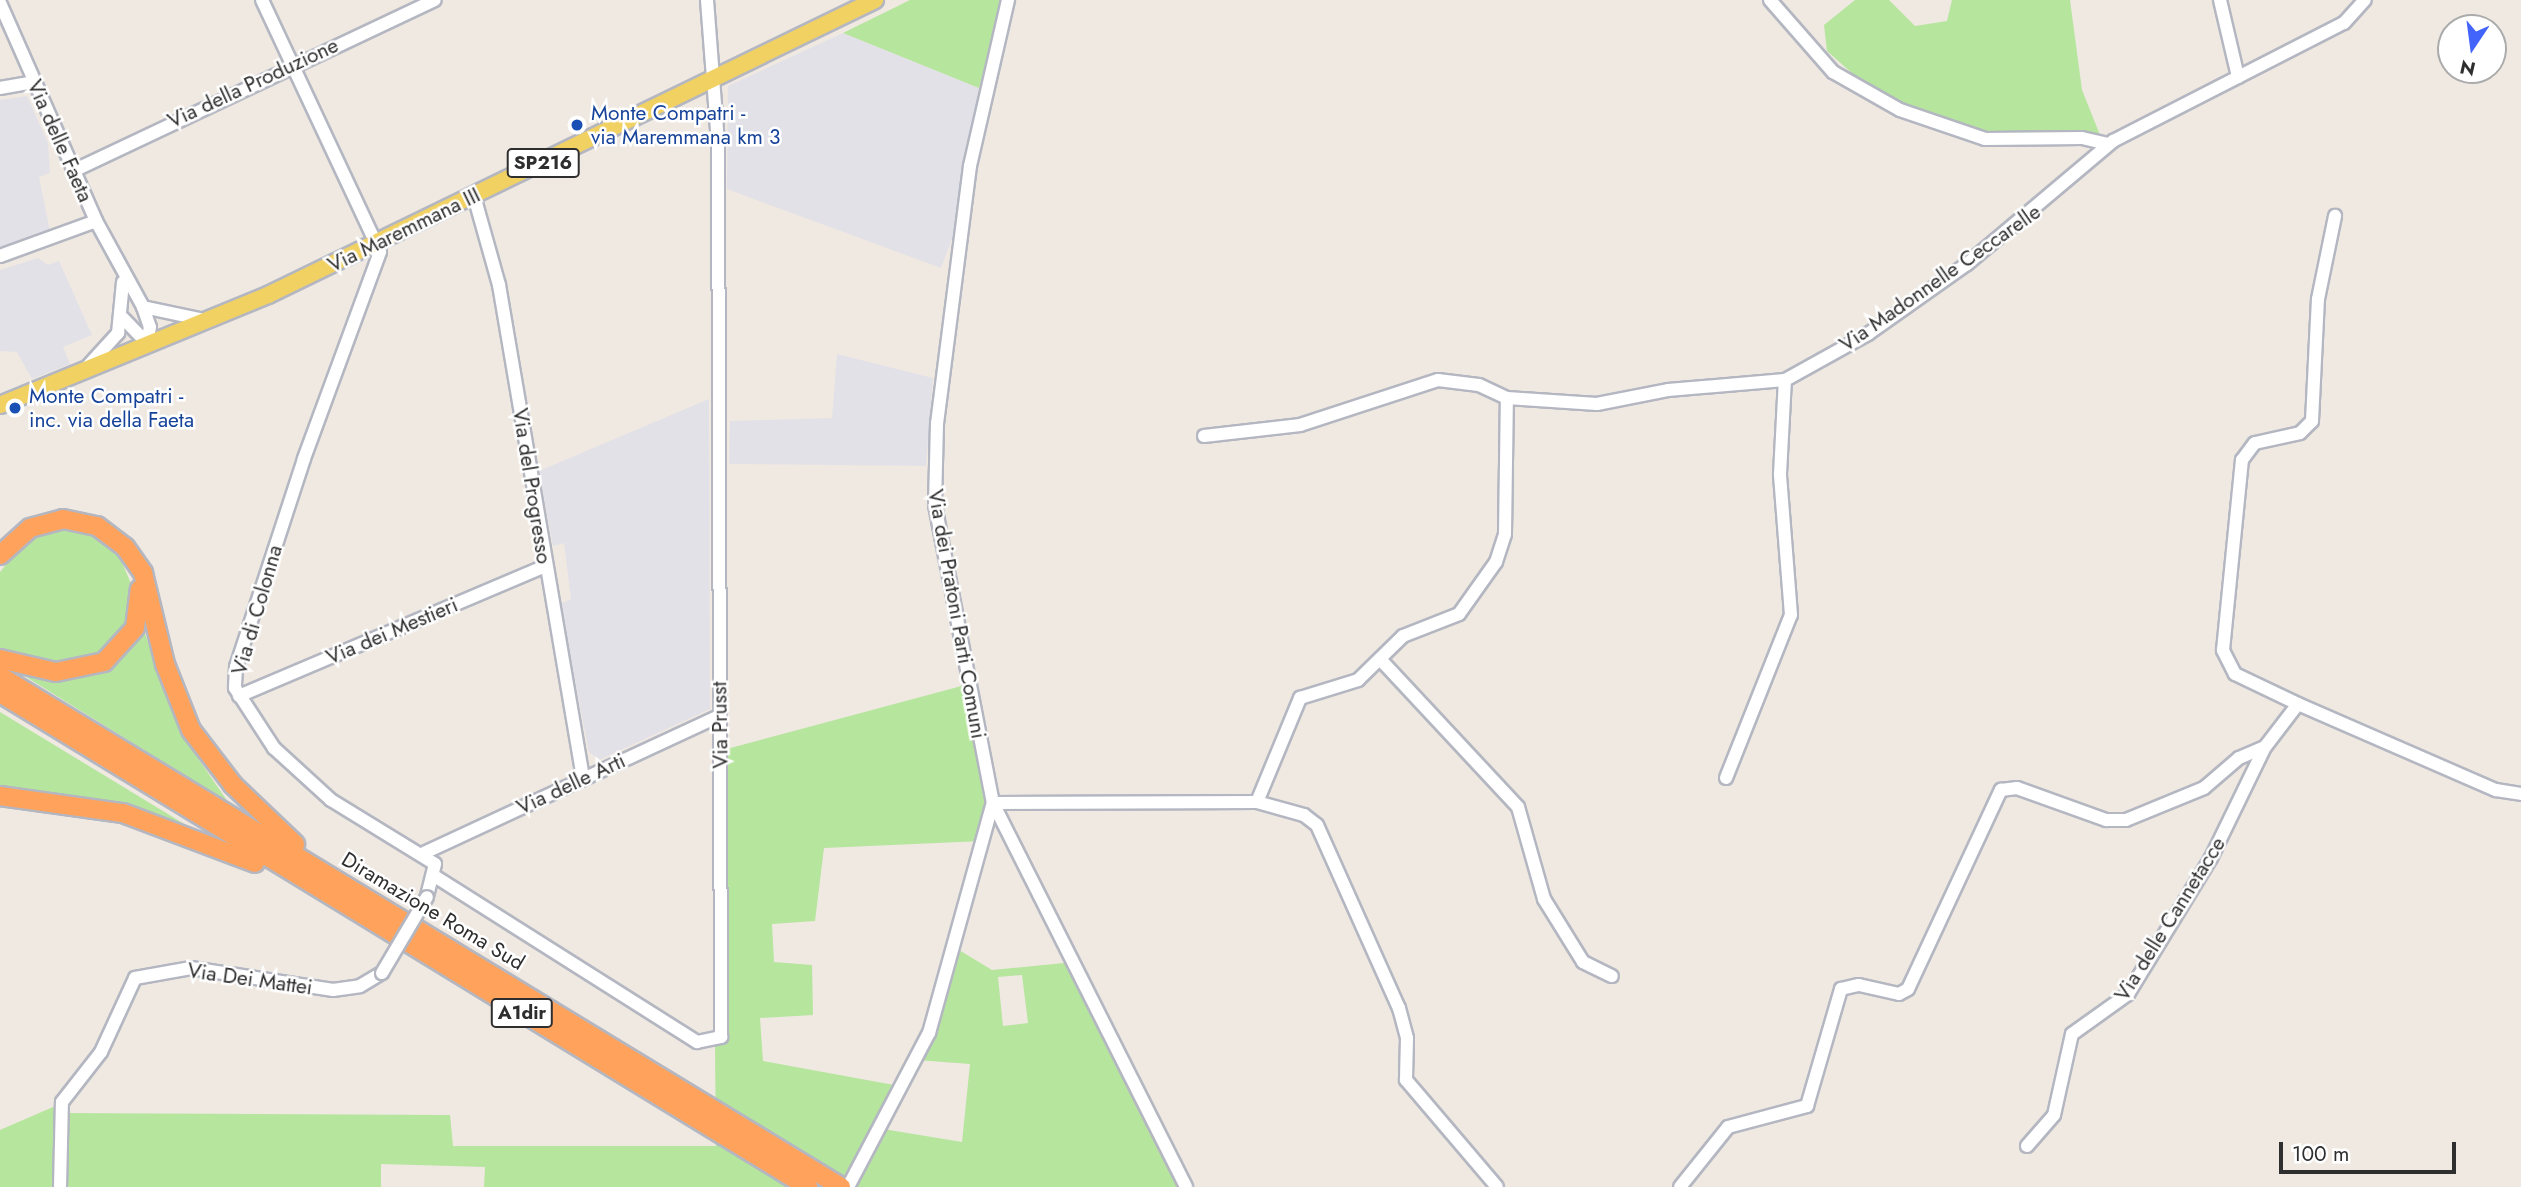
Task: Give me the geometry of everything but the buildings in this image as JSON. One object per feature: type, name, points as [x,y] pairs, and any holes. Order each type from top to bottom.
[{"type":"highway","points":[[0,555],[30,527],[68,519],[110,533],[136,561],[169,676],[197,739],[247,801],[320,869]]},
{"type":"highway","points":[[0,659],[66,673],[110,658],[129,639],[140,615],[136,561]]},
{"type":"highway","name":"Diramazione Roma Sud","points":[[0,676],[841,1187]]},
{"type":"highway","name":"Diramazione Roma Sud","points":[[0,692],[301,880],[808,1187]]},
{"type":"highway","points":[[0,796],[122,813],[301,880]]},
{"type":"main road","name":"Via Maremmana III","points":[[0,405],[208,320],[380,243],[875,0]]},
{"type":"street","points":[[262,0],[290,66],[380,243]]},
{"type":"street","name":"Via della Produzione","points":[[73,170],[435,0]]},
{"type":"street","name":"Via Prusst","points":[[436,877],[698,1042],[716,1042],[724,1016],[719,716],[716,77],[707,0]]},
{"type":"street","name":"Via dei Pratoni Parti Comuni","points":[[1008,0],[970,166],[934,486],[993,803],[1186,1187]]},
{"type":"street","points":[[1770,0],[1833,72],[1900,110],[1979,138],[2107,144],[2344,23],[2365,0]]},
{"type":"street","points":[[2220,0],[2238,77]]},
{"type":"street","name":"Via delle Faeta","points":[[0,3],[96,221],[123,278],[143,307]]},
{"type":"street","points":[[0,88],[33,82]]},
{"type":"street","name":"Via Madonnelle Ceccarelle","points":[[1204,436],[1300,425],[1434,381],[1479,385],[1507,398],[1605,404],[1668,390],[1786,380],[1868,334],[1967,264],[2040,209],[2107,144]]},
{"type":"street","name":"Via del Progresso","points":[[474,197],[499,285],[583,778]]},
{"type":"street","points":[[2335,216],[2318,299],[2312,421],[2300,433],[2255,443],[2242,460],[2223,650],[2235,674],[2496,790],[2521,794]]},
{"type":"street","points":[[0,256],[96,221]]},
{"type":"street","name":"Via di Colonna","points":[[380,243],[236,667],[239,696],[274,748],[331,800],[424,853]]},
{"type":"street","points":[[85,370],[109,347],[123,318],[123,278]]},
{"type":"street","points":[[143,307],[172,318],[208,320]]},
{"type":"street","points":[[143,307],[150,327],[147,343]]},
{"type":"street","points":[[123,318],[147,343]]},
{"type":"street","points":[[1726,778],[1791,615],[1780,474],[1786,380]]},
{"type":"street","points":[[1257,802],[1296,702],[1358,680],[1403,636],[1463,610],[1499,557],[1505,529],[1507,398]]},
{"type":"street","name":"Via dei Mestieri","points":[[239,696],[545,566]]},
{"type":"street","points":[[1380,659],[1518,807],[1544,899],[1583,962],[1612,976]]},
{"type":"street","points":[[1680,1187],[1733,1124],[1807,1106],[1842,989],[1859,985],[1899,994],[1908,989],[2001,790],[2017,788],[2124,820],[2204,788],[2239,758],[2265,747],[2298,704]]},
{"type":"street","name":"Via delle Arti","points":[[424,853],[719,716]]},
{"type":"street","name":"Via delle Cannetacce","points":[[2027,1146],[2054,1115],[2072,1034],[2128,995],[2211,859],[2265,747]]},
{"type":"street","points":[[848,1187],[865,1161],[929,1033],[993,803],[1257,802],[1300,813],[1317,825],[1399,1008],[1407,1038],[1406,1080],[1497,1187]]},
{"type":"street","points":[[424,853],[436,877]]},
{"type":"street","name":"Via Dei Mattei","points":[[60,1187],[62,1102],[101,1052],[135,978],[191,968],[333,990],[360,986],[382,973],[436,877]]},
{"type":"shaded area","points":[[843,33],[979,88],[957,226],[941,268],[727,189],[728,86]]},
{"type":"shaded area","points":[[27,96],[48,143],[50,173],[39,177],[50,231],[0,247],[0,100]]},
{"type":"shaded area","points":[[38,258],[48,265],[59,261],[92,335],[63,347],[70,364],[32,379],[17,352],[0,351],[0,270]]},
{"type":"shaded area","points":[[837,354],[933,378],[926,466],[729,464],[730,421],[832,418]]},
{"type":"shaded area","points":[[709,399],[710,709],[599,760],[589,752],[560,604],[571,599],[564,543],[553,546],[539,471]]},
{"type":"green space","points":[[910,0],[1002,0],[979,88],[843,33]]},
{"type":"green space","points":[[1855,0],[1889,0],[1915,26],[1947,21],[1952,0],[2070,0],[2082,90],[2100,135],[1986,136],[1933,121],[1871,90],[1827,51],[1824,25]]},
{"type":"green space","points":[[54,529],[81,530],[118,553],[135,593],[131,622],[102,658],[67,669],[0,655],[0,572],[26,540]]},
{"type":"green space","points":[[143,628],[182,735],[228,802],[23,675],[66,680],[97,674],[117,663]]},
{"type":"green space","points":[[969,684],[993,803],[982,841],[824,848],[815,921],[772,924],[774,962],[812,965],[813,1015],[760,1018],[763,1061],[905,1087],[883,1129],[962,1142],[970,1064],[917,1060],[954,947],[992,970],[1074,962],[1186,1187],[484,1187],[485,1167],[381,1164],[381,1187],[0,1187],[0,1130],[53,1107],[59,1113],[450,1115],[453,1146],[716,1146],[712,753]],"holes":[[[1022,975],[1028,1023],[1003,1026],[998,977]]]},
{"type":"green space","points":[[0,712],[186,825],[187,827],[0,792]]},
{"type":"place","name":"Monte Compatri - via Maremmana km 3","points":[[577,125]]},
{"type":"place","name":"Monte Compatri - inc. via della Faeta","points":[[15,408]]}]
